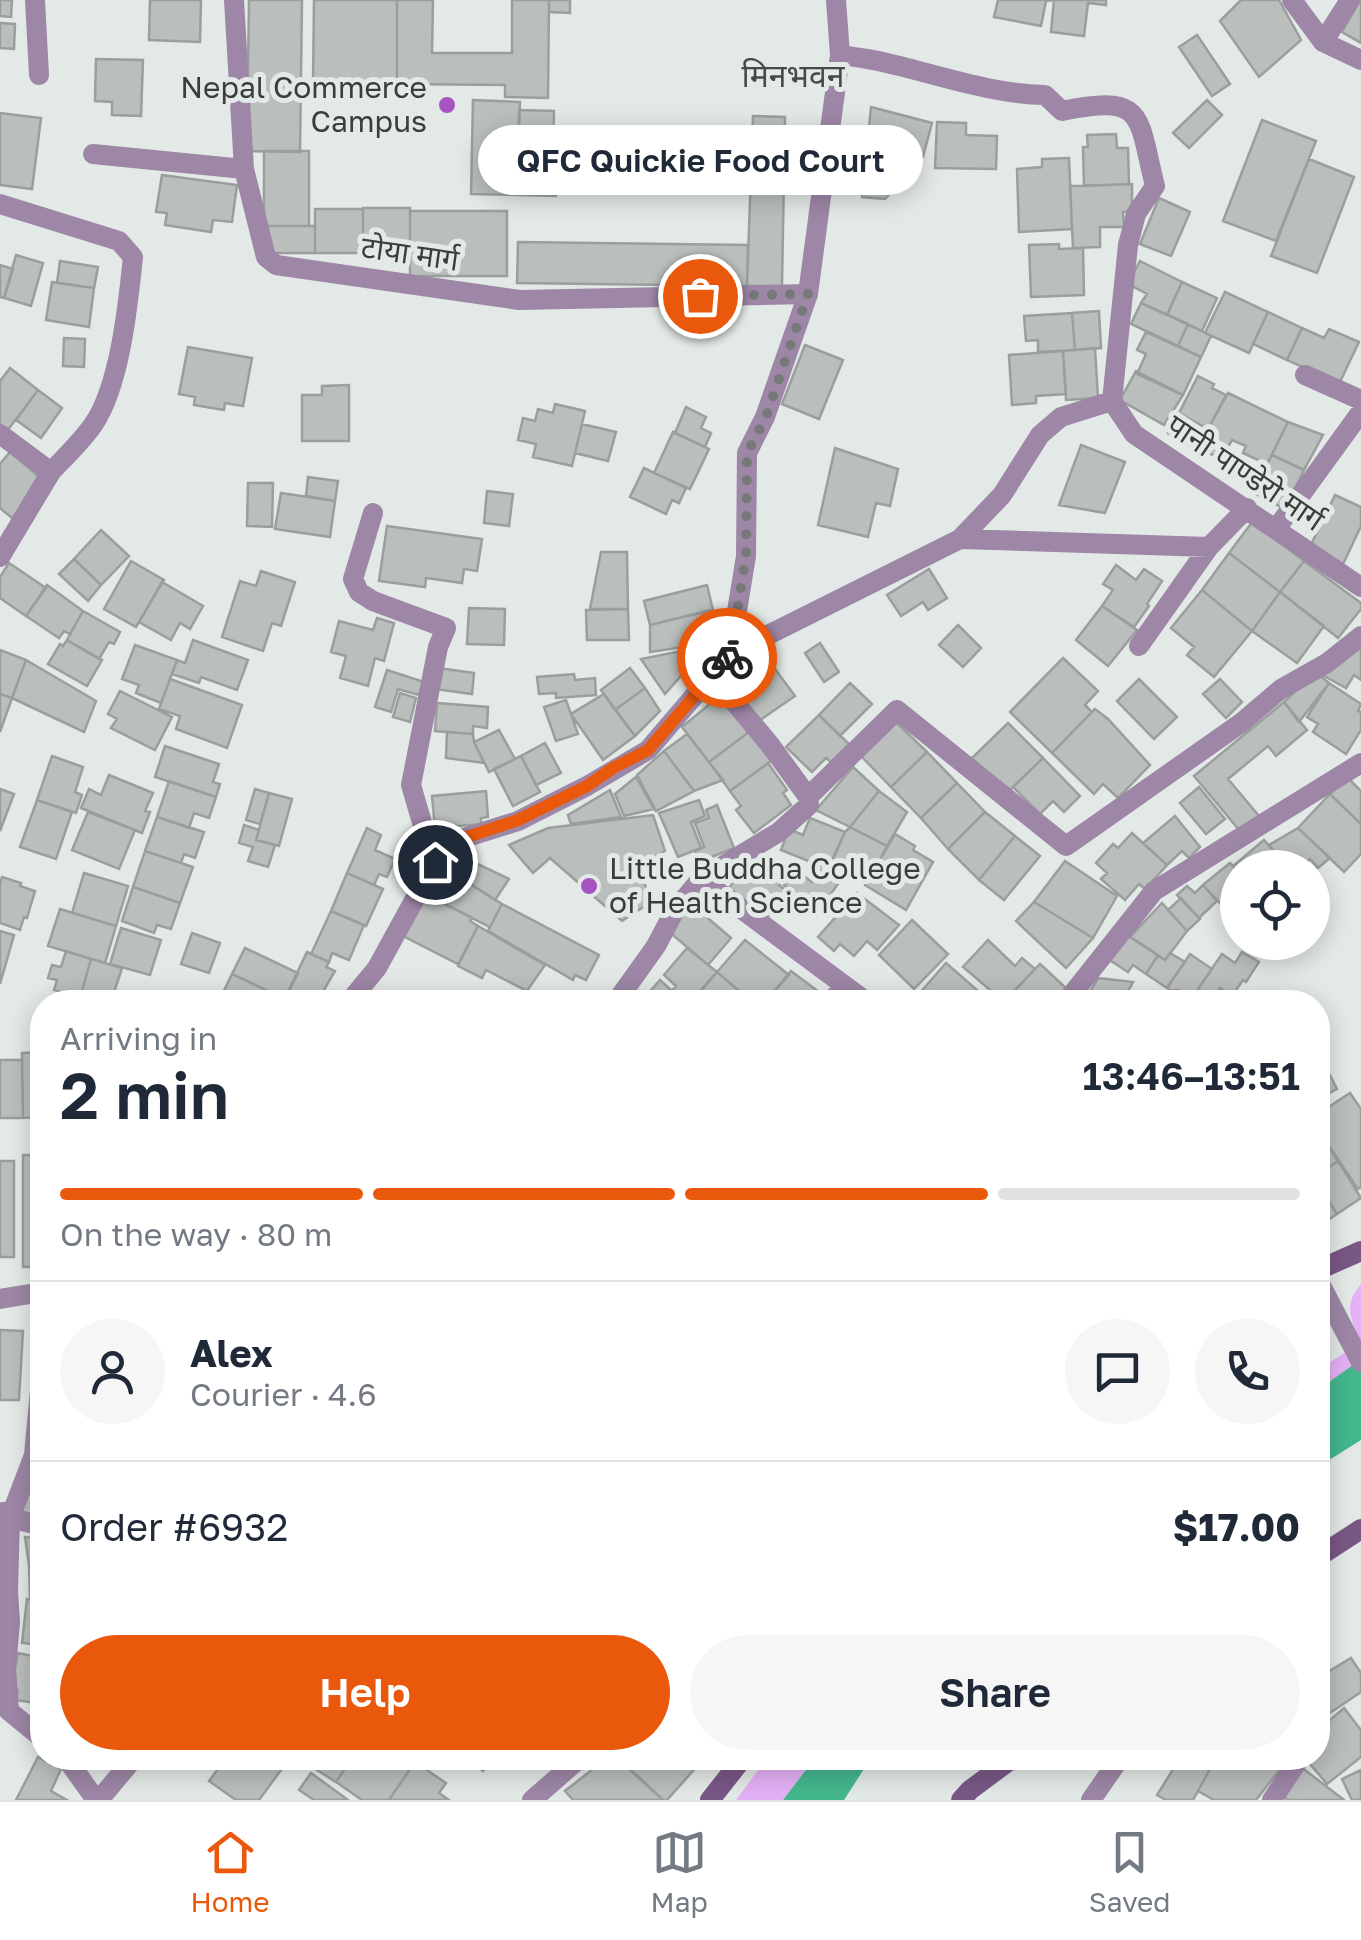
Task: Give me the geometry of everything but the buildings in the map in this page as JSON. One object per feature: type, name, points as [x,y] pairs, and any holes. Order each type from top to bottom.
[{"type":"main road","points":[[1330,1265],[1361,1251]]},
{"type":"main road","points":[[1330,1548],[1361,1528]]},
{"type":"main road","points":[[710,1800],[734,1770]]},
{"type":"main road","points":[[961,1800],[997,1770]]},
{"type":"street","points":[[35,0],[39,75]]},
{"type":"street","name":"टोया मार्ग","points":[[234,0],[244,169],[266,257],[276,265],[519,300],[808,294]]},
{"type":"street","points":[[625,990],[656,946],[675,910],[701,879],[779,832],[809,805],[808,797],[770,746],[720,686],[730,654],[746,556],[747,453],[766,417],[808,294],[840,55],[836,0]]},
{"type":"street","points":[[1292,0],[1323,42],[1361,60]]},
{"type":"street","points":[[1323,42],[1350,0]]},
{"type":"street","points":[[359,990],[376,968],[446,844],[518,820],[648,750],[730,654],[960,539],[1002,494],[1040,435],[1061,418],[1112,400],[1128,245],[1136,214],[1154,186],[1138,119],[1124,106],[1098,104],[1062,111],[1045,95],[1021,95],[840,55]]},
{"type":"street","points":[[92,154],[244,169]]},
{"type":"street","points":[[0,204],[119,241],[133,257],[108,398],[93,424],[51,472],[0,557]]},
{"type":"street","points":[[1305,375],[1361,400]]},
{"type":"street","name":"पानी पाण्डेरो मार्ग","points":[[1112,400],[1134,434],[1361,587]]},
{"type":"street","points":[[1276,528],[1361,412]]},
{"type":"street","points":[[0,434],[51,472]]},
{"type":"street","points":[[1140,646],[1209,547],[1247,508]]},
{"type":"street","points":[[373,513],[353,579],[359,592],[446,628],[438,647],[410,785],[423,826],[446,844]]},
{"type":"street","points":[[960,539],[1209,547]]},
{"type":"street","points":[[808,797],[897,710],[1066,846],[1241,723],[1281,688],[1328,662],[1361,636]]},
{"type":"street","points":[[1076,990],[1154,891],[1361,762]]},
{"type":"street","points":[[701,879],[850,990]]},
{"type":"street","points":[[841,990],[845,986]]},
{"type":"street","points":[[0,1300],[30,1295]]},
{"type":"street","points":[[1330,1305],[1361,1362]]},
{"type":"street","points":[[30,1463],[5,1513],[9,1710],[30,1728]]},
{"type":"street","points":[[5,1513],[30,1522]]},
{"type":"street","points":[[75,1770],[98,1800],[124,1770]]},
{"type":"street","points":[[532,1800],[566,1770]]},
{"type":"street","points":[[1102,1796],[1114,1770]]},
{"type":"street","points":[[1272,1800],[1292,1770]]},
{"type":"shaded area","points":[[1361,1284],[1361,1359],[1330,1381],[1330,1362],[1360,1343],[1350,1306]]},
{"type":"shaded area","points":[[1361,1359],[1361,1440],[1330,1459],[1330,1381]]},
{"type":"shaded area","points":[[758,1770],[806,1770],[783,1800],[736,1800]]},
{"type":"shaded area","points":[[806,1770],[863,1770],[844,1800],[783,1800]]},
{"type":"way so far","points":[[700,296],[808,294],[766,417],[747,453],[746,556],[727,658]]},
{"type":"place","name":"Nepal Commerce Campus","points":[[447,105]]},
{"type":"place","name":"QFC Quickie Food Court","points":[[700,296]]},
{"type":"place","name":"Little Buddha College of Health Science","points":[[589,886]]},
{"type":"district","name":"मिनभवन","points":[[793,76]]},
{"type":"route","points":[[435,862],[446,844],[518,820],[648,750],[727,658]]}]
